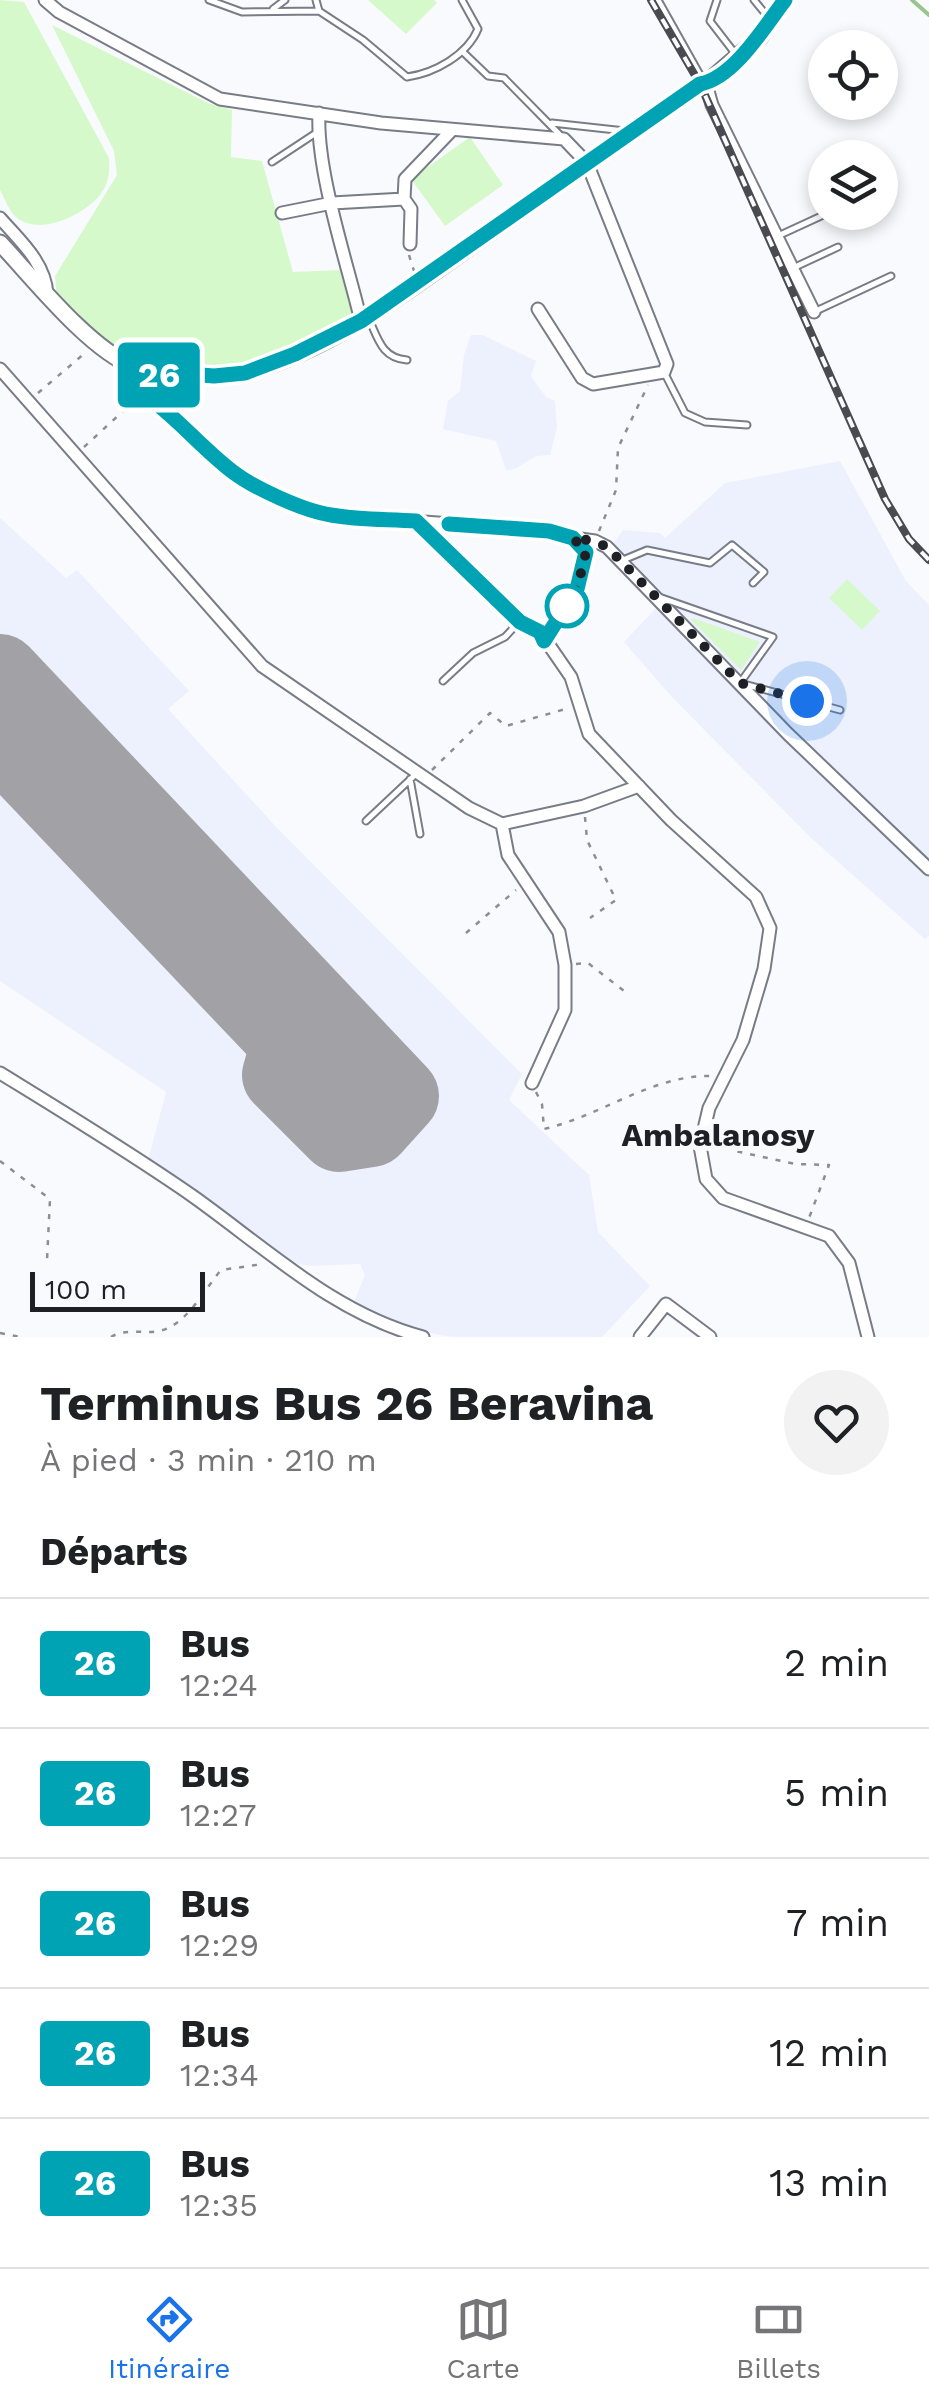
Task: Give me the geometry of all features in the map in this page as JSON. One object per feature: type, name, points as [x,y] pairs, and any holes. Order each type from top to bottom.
[{"type":"street","points":[[45,0],[59,12],[220,99],[451,131],[564,139],[587,164],[667,364],[658,373],[593,384],[582,378],[538,309]]},
{"type":"street","points":[[114,356],[135,367],[162,372],[214,376],[245,373],[295,354],[364,319],[700,84],[706,84],[738,58],[786,0]]},
{"type":"street","points":[[706,84],[712,106],[814,312]]},
{"type":"street","points":[[319,112],[318,131],[332,202],[364,319]]},
{"type":"street","points":[[410,244],[411,209],[404,198],[405,179],[451,131]]},
{"type":"street","points":[[282,213],[332,202],[404,198]]},
{"type":"street","points":[[0,218],[40,265],[47,294]]},
{"type":"street","points":[[0,243],[47,294],[114,356],[146,397],[236,475],[277,496],[328,515],[549,531],[607,547],[788,734],[929,869]]},
{"type":"street","points":[[0,369],[262,666],[417,776],[502,824],[584,806],[639,786]]},
{"type":"street","points":[[146,397],[162,372]]},
{"type":"street","points":[[416,521],[520,622],[540,632],[571,678],[589,734],[671,820],[756,897],[770,928],[764,969],[743,1040],[709,1108],[700,1143],[706,1179],[722,1198],[829,1236],[849,1263],[868,1337]]},
{"type":"street","points":[[544,641],[577,589],[583,571],[586,552],[573,538]]},
{"type":"street","points":[[502,824],[508,855],[559,932],[565,965],[565,1010],[532,1084]]},
{"type":"street","points":[[0,1072],[147,1164],[279,1262],[350,1308],[389,1328],[418,1337]]},
{"type":"street","points":[[640,1337],[666,1304],[710,1337]]},
{"type":"lane","points":[[208,0],[242,12],[319,10],[364,40],[407,77],[463,52],[478,29],[462,0]]},
{"type":"lane","points":[[270,10],[285,0]]},
{"type":"lane","points":[[316,0],[319,10]]},
{"type":"lane","points":[[658,0],[706,84]]},
{"type":"lane","points":[[717,0],[710,22],[738,58]]},
{"type":"lane","points":[[754,0],[770,20]]},
{"type":"lane","points":[[463,52],[488,76],[504,78],[564,139]]},
{"type":"lane","points":[[549,122],[633,132]]},
{"type":"lane","points":[[272,162],[318,131]]},
{"type":"lane","points":[[777,236],[808,222]]},
{"type":"lane","points":[[794,268],[838,248]]},
{"type":"lane","points":[[814,312],[891,276]]},
{"type":"lane","points":[[364,319],[392,359],[406,360]]},
{"type":"lane","points":[[658,373],[685,413],[705,422],[748,425]]},
{"type":"lane","points":[[620,561],[647,550],[710,563],[732,545],[764,572],[753,584]]},
{"type":"lane","points":[[656,596],[773,637],[740,683],[840,710]]},
{"type":"lane","points":[[443,681],[472,653],[505,637],[520,622]]},
{"type":"lane","points":[[366,820],[417,776]]},
{"type":"lane","points":[[417,776],[420,834]]},
{"type":"path","points":[[408,290],[414,271],[409,262],[410,244]]},
{"type":"path","points":[[28,402],[97,341]]},
{"type":"path","points":[[599,529],[616,490],[618,448],[658,373]]},
{"type":"path","points":[[76,454],[146,397]]},
{"type":"path","points":[[417,776],[490,713],[506,726],[580,705]]},
{"type":"path","points":[[584,806],[586,840],[616,900],[590,918]]},
{"type":"path","points":[[466,933],[524,883]]},
{"type":"path","points":[[565,965],[588,963],[624,991]]},
{"type":"path","points":[[532,1084],[542,1104],[544,1128],[570,1123],[612,1101],[696,1076],[725,1077]]},
{"type":"path","points":[[700,1143],[794,1164],[829,1165],[805,1228]]},
{"type":"path","points":[[0,1161],[50,1199],[47,1260]]},
{"type":"path","points":[[111,1337],[119,1332],[160,1331],[178,1325],[221,1270],[279,1262]]},
{"type":"path","points":[[0,1333],[21,1337]]},
{"type":"shaded area","points":[[471,335],[483,335],[536,361],[531,376],[546,397],[555,401],[557,428],[550,455],[536,456],[506,470],[496,441],[443,429],[448,401],[460,391],[464,355]]},
{"type":"shaded area","points":[[840,461],[906,581],[929,605],[929,936],[925,939],[810,837],[672,697],[624,642],[657,607],[605,556],[623,530],[660,533],[665,538],[725,483]]},
{"type":"shaded area","points":[[0,518],[66,578],[77,570],[189,691],[168,709],[278,829],[522,1074],[509,1100],[589,1175],[598,1232],[650,1286],[602,1337],[451,1337],[391,1325],[353,1305],[365,1275],[360,1264],[312,1266],[279,1261],[147,1164],[166,1092],[0,981]]},
{"type":"green space","points":[[0,0],[24,2],[109,158],[108,177],[100,195],[83,210],[61,221],[26,223],[16,217],[0,190]]},
{"type":"green space","points":[[368,0],[434,0],[437,3],[406,34]]},
{"type":"green space","points":[[52,25],[208,103],[232,110],[231,157],[262,161],[293,272],[340,270],[352,314],[271,358],[208,370],[145,364],[107,347],[87,330],[57,299],[55,276],[117,175],[114,151]]},
{"type":"green space","points":[[470,137],[503,185],[445,226],[411,179]]},
{"type":"green space","points":[[847,579],[880,611],[862,630],[829,598]]},
{"type":"green space","points":[[693,618],[760,642],[741,670]]},
{"type":"waterway","points":[[912,0],[929,15]]},
{"type":"runway","points":[[0,674],[399,1096],[371,1127],[339,1132],[282,1075],[291,1043],[0,737]]},
{"type":"railway","points":[[651,0],[700,84],[885,499],[909,539],[929,560]]},
{"type":"bus line","name":"26","points":[[449,524],[549,531],[573,538],[586,552],[577,589],[544,641],[540,632],[520,622],[416,521],[328,515],[277,496],[236,475],[187,434],[152,400],[151,387],[162,372],[214,376],[245,373],[295,354],[361,321],[727,69],[758,38],[785,0]]},
{"type":"district","name":"Ambalanosy","points":[[718,1135]]},
{"type":"route","points":[[567,606],[577,589],[586,552],[573,538],[594,541],[607,547],[740,683],[807,701]]}]
